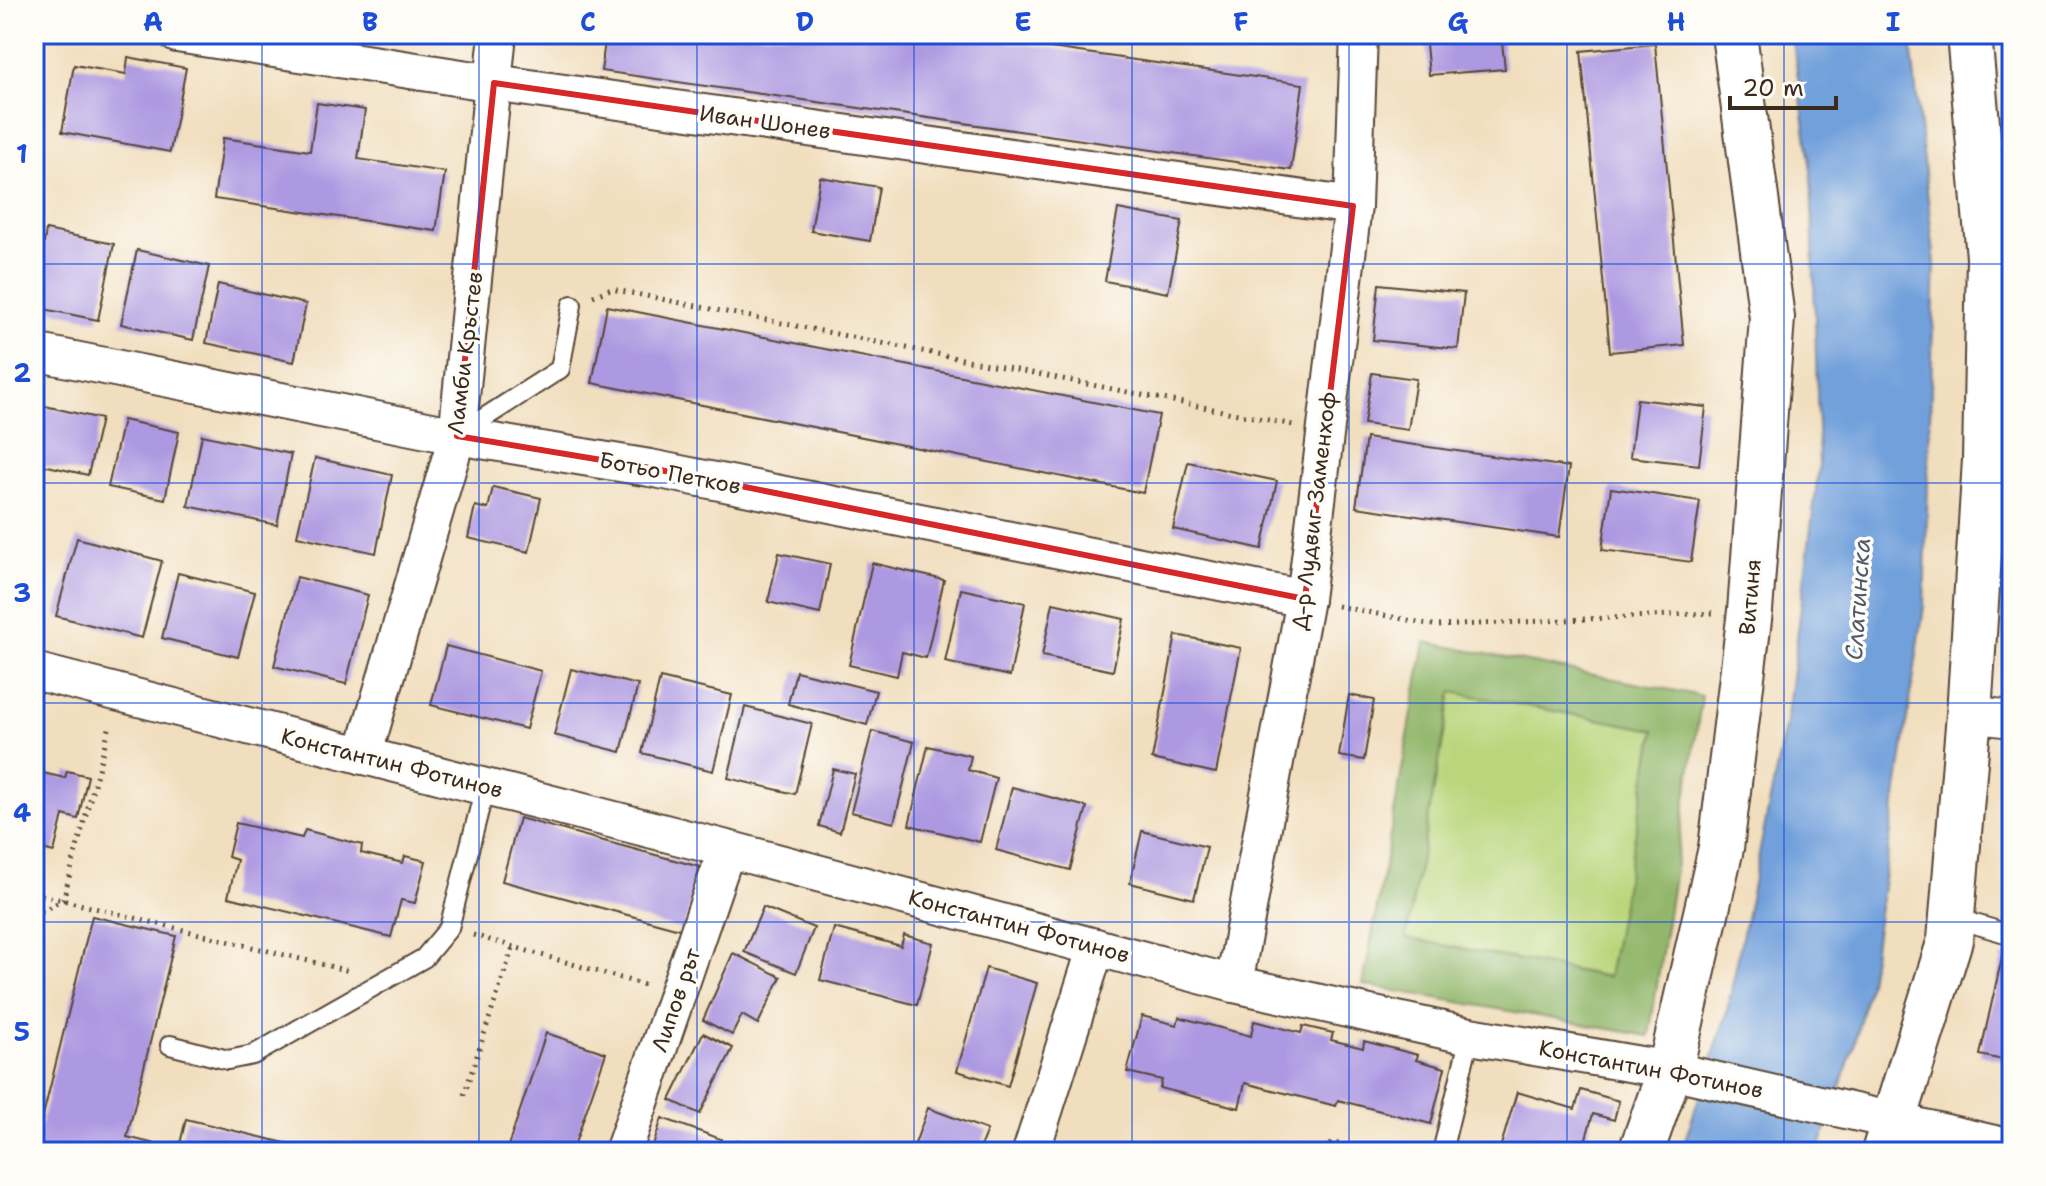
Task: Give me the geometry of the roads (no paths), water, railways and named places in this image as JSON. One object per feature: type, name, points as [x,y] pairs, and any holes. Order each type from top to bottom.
[{"type":"street","name":"Иван Шонев","points":[[177,34],[494,83],[1353,206]]},
{"type":"street","name":"Ламби Кръстев","points":[[363,756],[457,436],[498,34]]},
{"type":"street","name":"Д-р Лудвиг Заменхоф","points":[[1234,984],[1305,599],[1353,206],[1359,34]]},
{"type":"street","name":"Витиня","points":[[1641,1152],[1682,1073],[1721,848],[1750,611],[1772,318],[1734,34]]},
{"type":"street","points":[[1889,1137],[1950,940],[1969,714],[2001,257],[1969,34]]},
{"type":"street","name":"Ботьо Петков","points":[[34,352],[457,436],[650,468],[1305,599]]},
{"type":"street","name":"Константин Фотинов","points":[[34,671],[727,849],[1234,984],[1470,1036],[1682,1073],[1844,1108],[1889,1137],[2012,1148]]},
{"type":"street","points":[[1969,714],[2012,719]]},
{"type":"street","name":"Липов рът","points":[[623,1152],[727,849]]},
{"type":"street","points":[[1031,1152],[1096,947]]},
{"type":"lane","points":[[457,436],[560,369],[572,305]]},
{"type":"lane","points":[[170,1045],[228,1060],[253,1055],[424,958],[449,928],[485,787]]},
{"type":"lane","points":[[1951,917],[2012,935]]},
{"type":"lane","points":[[1442,1152],[1470,1036]]},
{"type":"water","name":"Слатинска","points":[[1792,34],[1910,34],[1935,264],[1924,606],[1869,982],[1854,1046],[1818,1152],[1681,1152],[1726,1016],[1787,717],[1819,465],[1811,171]]}]
